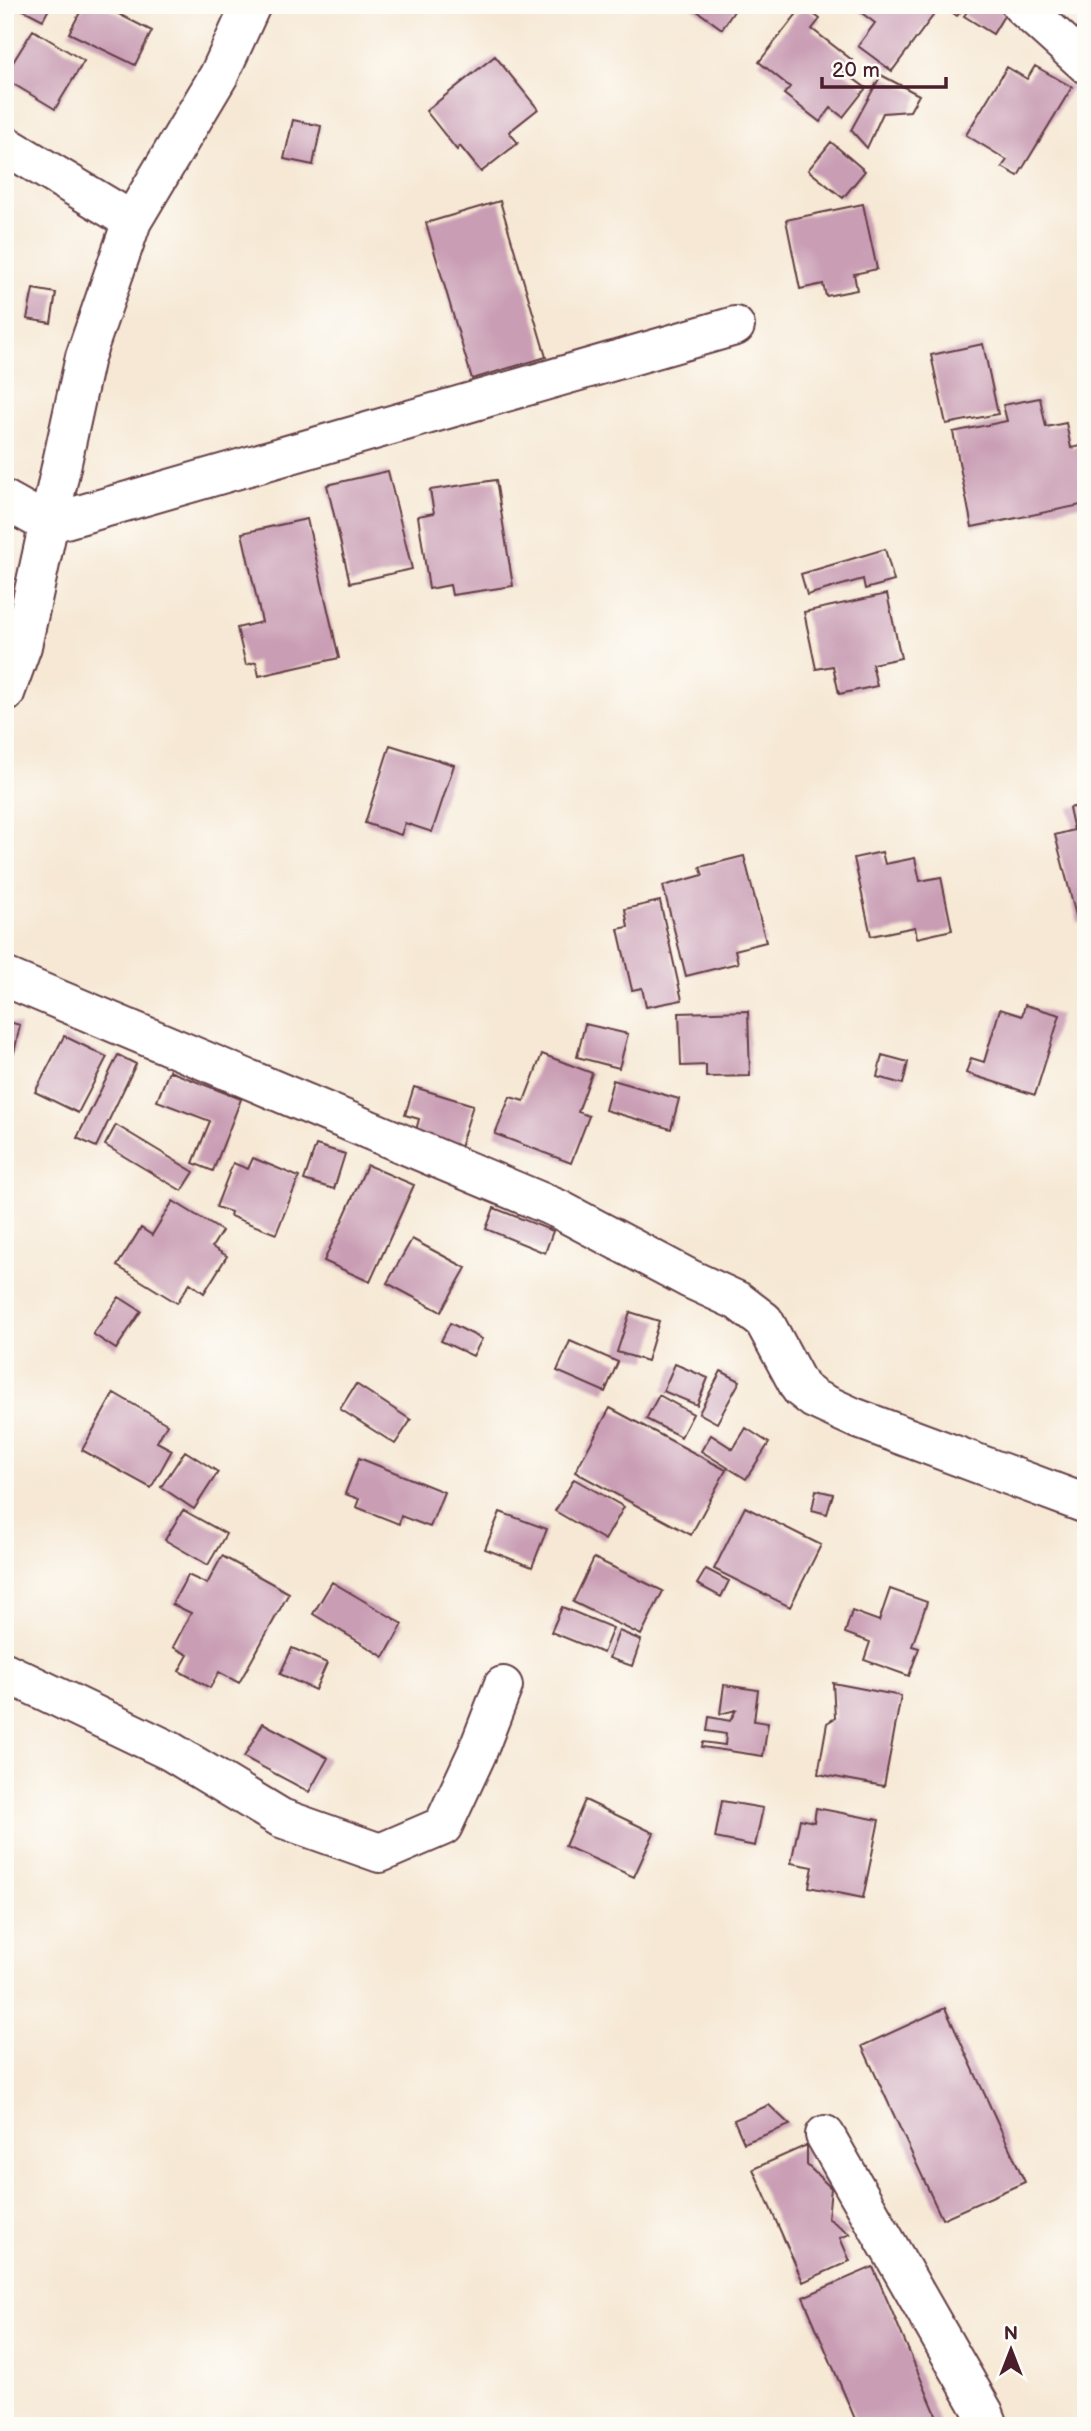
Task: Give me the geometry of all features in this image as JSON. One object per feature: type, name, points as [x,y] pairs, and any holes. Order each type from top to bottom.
[{"type":"street","points":[[5,693],[22,646],[85,357],[132,221],[219,75],[251,5]]},
{"type":"street","points":[[1021,5],[1086,64]]},
{"type":"street","points":[[5,145],[132,221]]},
{"type":"street","points":[[5,500],[48,524],[735,326]]},
{"type":"street","points":[[5,977],[180,1048],[558,1209],[690,1279],[738,1301],[764,1321],[800,1388],[814,1399],[853,1418],[1086,1504]]},
{"type":"street","points":[[5,1672],[170,1751],[281,1818],[380,1853],[443,1826],[477,1754],[503,1686]]},
{"type":"street","points":[[825,2135],[989,2426]]},
{"type":"building","points":[[14,5],[51,5],[43,20]]},
{"type":"building","points":[[84,5],[101,5],[152,31],[135,65],[69,33]]},
{"type":"building","points":[[689,5],[738,5],[722,29]]},
{"type":"building","points":[[863,5],[941,5],[892,71],[858,46],[875,23],[859,11]]},
{"type":"building","points":[[942,5],[966,5],[957,16]]},
{"type":"building","points":[[972,5],[990,5],[1005,14],[993,34],[964,16]]},
{"type":"building","points":[[803,6],[820,19],[812,29],[852,60],[843,71],[866,88],[843,117],[831,108],[820,122],[784,94],[790,87],[759,62]]},
{"type":"building","points":[[33,30],[84,61],[55,109],[5,79]]},
{"type":"building","points":[[495,56],[538,109],[509,132],[518,143],[481,172],[460,146],[457,150],[426,111]]},
{"type":"building","points":[[1035,66],[1072,87],[1018,176],[1002,167],[1007,160],[966,135],[1007,67],[1027,79]]},
{"type":"building","points":[[881,75],[919,95],[910,111],[883,113],[867,148],[851,130]]},
{"type":"building","points":[[293,120],[321,126],[313,165],[284,159]]},
{"type":"building","points":[[831,142],[865,171],[843,198],[808,170]]},
{"type":"building","points":[[500,201],[546,357],[472,379],[426,223]]},
{"type":"building","points":[[863,204],[877,269],[854,274],[857,290],[826,296],[823,284],[800,289],[786,220]]},
{"type":"building","points":[[33,289],[56,293],[51,323],[27,319]]},
{"type":"building","points":[[983,344],[998,414],[946,424],[931,355]]},
{"type":"building","points":[[1040,398],[1046,427],[1066,423],[1071,448],[1081,446],[1086,468],[1086,504],[972,527],[953,432],[1007,421],[1003,405]]},
{"type":"building","points":[[388,471],[412,569],[350,583],[327,485]]},
{"type":"building","points":[[496,480],[513,586],[452,595],[450,585],[429,589],[418,516],[434,513],[430,490]]},
{"type":"building","points":[[307,519],[339,658],[259,676],[256,662],[246,665],[237,628],[262,622],[242,533]]},
{"type":"building","points":[[885,549],[894,581],[865,589],[863,579],[807,595],[801,574]]},
{"type":"building","points":[[887,594],[901,658],[872,664],[877,686],[839,694],[833,666],[816,669],[804,612]]},
{"type":"building","points":[[390,745],[454,765],[432,832],[405,823],[401,835],[365,823]]},
{"type":"building","points":[[1086,804],[1086,921],[1078,923],[1055,835],[1074,830],[1069,808]]},
{"type":"building","points":[[882,852],[885,864],[915,858],[920,881],[941,877],[952,930],[917,938],[915,927],[871,936],[854,858]]},
{"type":"building","points":[[744,856],[766,942],[735,950],[738,963],[686,976],[663,886],[703,875],[700,867]]},
{"type":"building","points":[[660,901],[682,1000],[646,1007],[642,988],[632,990],[618,929],[628,927],[625,909]]},
{"type":"building","points":[[1025,1005],[1060,1015],[1035,1095],[966,1073],[971,1058],[984,1062],[1000,1009],[1022,1016]]},
{"type":"building","points":[[748,1011],[750,1076],[706,1077],[706,1065],[681,1066],[679,1013]]},
{"type":"building","points":[[5,1021],[20,1025],[14,1053],[5,1051]]},
{"type":"building","points":[[585,1024],[628,1034],[619,1068],[577,1057]]},
{"type":"building","points":[[64,1036],[107,1057],[78,1113],[35,1092]]},
{"type":"building","points":[[542,1054],[592,1073],[578,1112],[589,1116],[571,1163],[495,1134],[510,1097],[524,1101]]},
{"type":"building","points":[[118,1055],[136,1064],[96,1147],[77,1138]]},
{"type":"building","points":[[882,1055],[908,1062],[903,1084],[877,1077]]},
{"type":"building","points":[[169,1071],[241,1099],[213,1171],[193,1163],[210,1121],[157,1101]]},
{"type":"building","points":[[613,1080],[679,1099],[671,1129],[605,1110]]},
{"type":"building","points":[[414,1087],[473,1105],[459,1151],[414,1138],[419,1119],[405,1115]]},
{"type":"building","points":[[116,1125],[194,1172],[182,1191],[105,1145]]},
{"type":"building","points":[[316,1145],[345,1154],[334,1189],[304,1180]]},
{"type":"building","points":[[253,1158],[299,1177],[276,1234],[230,1216],[231,1212],[216,1207],[233,1163],[248,1169]]},
{"type":"building","points":[[367,1165],[414,1185],[370,1282],[324,1261]]},
{"type":"building","points":[[173,1201],[222,1231],[212,1247],[227,1256],[204,1293],[190,1283],[177,1303],[117,1266],[141,1228],[152,1235]]},
{"type":"building","points":[[494,1208],[553,1231],[545,1253],[486,1229]]},
{"type":"building","points":[[412,1239],[466,1268],[441,1312],[387,1283]]},
{"type":"building","points":[[119,1297],[141,1311],[116,1349],[93,1334]]},
{"type":"building","points":[[630,1312],[659,1321],[647,1361],[617,1352]]},
{"type":"building","points":[[450,1323],[482,1339],[473,1356],[441,1341]]},
{"type":"building","points":[[570,1341],[618,1362],[605,1392],[557,1371]]},
{"type":"building","points":[[675,1364],[708,1378],[697,1405],[663,1391]]},
{"type":"building","points":[[721,1371],[740,1381],[717,1423],[699,1413]]},
{"type":"building","points":[[356,1384],[411,1420],[395,1444],[340,1409]]},
{"type":"building","points":[[114,1393],[167,1424],[157,1442],[172,1450],[151,1488],[82,1450]]},
{"type":"building","points":[[659,1395],[693,1414],[681,1437],[646,1419]]},
{"type":"building","points":[[610,1408],[726,1470],[691,1535],[575,1472]]},
{"type":"building","points":[[746,1428],[769,1443],[746,1479],[701,1451],[711,1435],[733,1449]]},
{"type":"building","points":[[185,1451],[218,1472],[194,1509],[161,1487]]},
{"type":"building","points":[[359,1458],[444,1492],[430,1527],[401,1516],[399,1524],[356,1507],[359,1499],[345,1494]]},
{"type":"building","points":[[574,1479],[624,1507],[605,1540],[555,1511]]},
{"type":"building","points":[[816,1490],[833,1494],[827,1514],[812,1510]]},
{"type":"building","points":[[745,1507],[821,1545],[790,1607],[714,1569]]},
{"type":"building","points":[[183,1510],[226,1534],[208,1565],[165,1540]]},
{"type":"building","points":[[500,1512],[547,1529],[532,1567],[485,1549]]},
{"type":"building","points":[[222,1556],[289,1593],[239,1683],[219,1672],[210,1688],[179,1671],[188,1655],[173,1647],[191,1613],[172,1604],[188,1575],[207,1584]]},
{"type":"building","points":[[594,1558],[663,1591],[641,1635],[573,1602]]},
{"type":"building","points":[[706,1569],[729,1581],[721,1597],[697,1584]]},
{"type":"building","points":[[332,1582],[403,1624],[384,1657],[313,1614]]},
{"type":"building","points":[[890,1589],[927,1602],[912,1646],[919,1648],[909,1676],[864,1660],[870,1642],[845,1633],[852,1611],[879,1621]]},
{"type":"building","points":[[562,1607],[613,1628],[603,1653],[551,1632]]},
{"type":"building","points":[[619,1631],[641,1640],[632,1666],[609,1658]]},
{"type":"building","points":[[292,1648],[327,1663],[315,1690],[280,1674]]},
{"type":"building","points":[[833,1683],[901,1696],[884,1786],[818,1774],[827,1723],[835,1718]]},
{"type":"building","points":[[724,1685],[758,1690],[754,1721],[768,1723],[763,1756],[702,1747],[703,1742],[725,1745],[726,1734],[707,1731],[709,1717],[730,1721],[736,1710],[720,1714]]},
{"type":"building","points":[[263,1723],[328,1758],[309,1792],[244,1757]]},
{"type":"building","points":[[585,1800],[654,1833],[634,1877],[565,1846]]},
{"type":"building","points":[[722,1801],[763,1808],[755,1846],[715,1838]]},
{"type":"building","points":[[816,1808],[879,1820],[863,1898],[809,1887],[813,1867],[791,1863],[800,1819],[814,1822]]},
{"type":"building","points":[[945,2008],[1025,2182],[942,2219],[862,2046]]},
{"type":"building","points":[[769,2105],[790,2125],[744,2143],[734,2120]]},
{"type":"building","points":[[807,2145],[807,2165],[831,2188],[828,2218],[850,2234],[840,2238],[850,2261],[803,2282],[753,2169]]},
{"type":"building","points":[[873,2267],[941,2426],[858,2426],[803,2297]]}]
